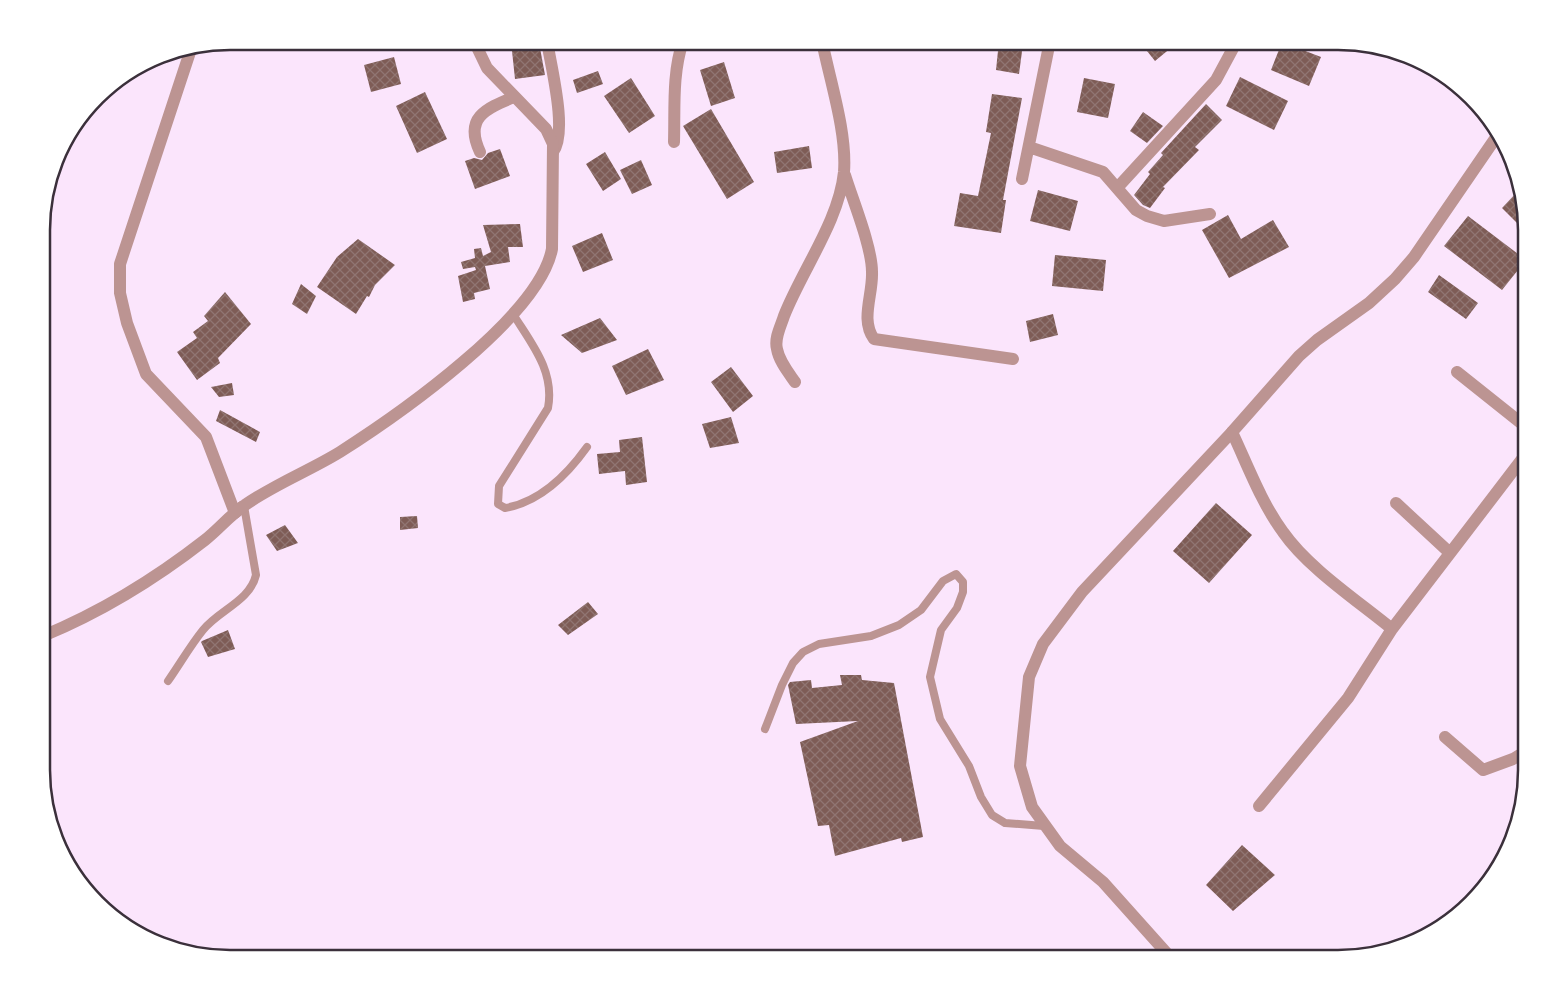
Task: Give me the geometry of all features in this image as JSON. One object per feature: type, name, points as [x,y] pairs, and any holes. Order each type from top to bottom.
[{"type":"street","points":[[189,54],[120,264],[120,293],[127,323],[146,374],[206,437],[235,513],[244,506],[338,453],[395,416],[435,385],[512,314],[533,292],[549,264],[552,249],[553,152],[549,133],[488,68],[479,50]]},
{"type":"street","points":[[548,50],[560,128],[558,144],[553,152]]},
{"type":"street","points":[[674,142],[675,83],[680,50]]},
{"type":"street","points":[[824,50],[840,126],[844,171],[871,257],[872,272],[866,325],[874,339],[1013,359]]},
{"type":"street","points":[[1022,178],[1048,50]]},
{"type":"street","points":[[1118,187],[1216,80],[1232,50]]},
{"type":"street","points":[[480,152],[474,138],[474,129],[478,117],[489,108],[514,97]]},
{"type":"street","points":[[1164,950],[1103,882],[1060,846],[1032,807],[1020,766],[1029,677],[1043,644],[1082,592],[1232,432],[1299,356],[1317,340],[1369,303],[1395,279],[1414,257],[1494,140]]},
{"type":"street","points":[[1029,147],[1102,172],[1118,187],[1136,210],[1147,216],[1164,221],[1210,214]]},
{"type":"street","points":[[795,382],[776,348],[778,334],[790,300],[834,208],[841,189],[844,171]]},
{"type":"street","points":[[1457,372],[1518,421]]},
{"type":"street","points":[[1232,432],[1263,499],[1284,533],[1322,572],[1392,629]]},
{"type":"street","points":[[1259,806],[1348,698],[1392,629],[1518,464]]},
{"type":"street","points":[[1396,503],[1450,553]]},
{"type":"street","points":[[50,633],[128,593],[205,540],[244,506]]},
{"type":"street","points":[[1446,737],[1483,770],[1518,756]]},
{"type":"lane","points":[[512,314],[540,357],[548,379],[550,393],[548,408],[499,486],[498,504],[505,508],[533,499],[572,468],[587,447]]},
{"type":"lane","points":[[168,681],[204,628],[246,594],[254,584],[256,575],[244,506]]},
{"type":"lane","points":[[765,729],[789,670],[803,652],[819,644],[871,636],[899,626],[921,610],[943,581],[956,574],[963,582],[963,592],[957,608],[941,630],[930,677],[940,719],[969,766],[981,797],[992,815],[1004,823],[1044,826]]},
{"type":"building","points":[[540,50],[545,75],[515,79],[512,51]]},
{"type":"building","points":[[998,50],[1022,50],[1019,74],[996,70]]},
{"type":"building","points":[[1146,50],[1168,50],[1155,61]]},
{"type":"building","points":[[1279,50],[1303,50],[1321,57],[1309,86],[1271,70]]},
{"type":"building","points":[[394,57],[401,84],[371,92],[364,65]]},
{"type":"building","points":[[724,62],[735,98],[711,106],[700,70]]},
{"type":"building","points":[[598,71],[603,84],[577,93],[573,80]]},
{"type":"building","points":[[1240,77],[1288,101],[1274,130],[1226,106]]},
{"type":"building","points":[[631,78],[655,116],[629,133],[604,96]]},
{"type":"building","points":[[1084,78],[1115,84],[1108,118],[1077,112]]},
{"type":"building","points":[[425,92],[447,139],[417,153],[396,106]]},
{"type":"building","points":[[992,94],[1022,98],[1003,200],[1006,200],[1001,233],[954,226],[960,193],[978,196],[991,133],[986,132]]},
{"type":"building","points":[[1206,104],[1222,120],[1195,147],[1199,150],[1163,187],[1165,188],[1150,208],[1143,205],[1134,195],[1150,174],[1148,172],[1163,155],[1161,153]]},
{"type":"building","points":[[711,109],[754,182],[727,199],[683,126]]},
{"type":"building","points":[[1143,112],[1163,126],[1147,143],[1130,131]]},
{"type":"building","points":[[809,146],[812,168],[777,173],[774,152]]},
{"type":"building","points":[[500,149],[510,176],[475,189],[465,161],[474,158],[482,160],[488,153]]},
{"type":"building","points":[[605,152],[621,179],[603,191],[586,164]]},
{"type":"building","points":[[641,160],[652,185],[632,194],[620,170]]},
{"type":"building","points":[[1038,190],[1078,201],[1070,231],[1030,221]]},
{"type":"building","points":[[1515,194],[1518,224],[1502,208]]},
{"type":"building","points":[[1228,215],[1241,239],[1273,220],[1289,247],[1229,278],[1202,230]]},
{"type":"building","points":[[1468,216],[1518,254],[1518,270],[1502,290],[1444,246]]},
{"type":"building","points":[[520,224],[523,247],[508,247],[510,262],[485,266],[490,289],[474,293],[475,299],[463,302],[458,276],[476,270],[475,267],[463,269],[461,262],[475,258],[474,249],[481,248],[483,256],[491,252],[483,225]]},
{"type":"building","points":[[602,233],[613,260],[583,272],[572,246]]},
{"type":"building","points":[[358,239],[395,265],[375,285],[369,297],[367,296],[356,314],[317,287],[337,257]]},
{"type":"building","points":[[1055,255],[1106,260],[1103,291],[1052,286]]},
{"type":"building","points":[[1439,275],[1478,303],[1466,319],[1428,292]]},
{"type":"building","points":[[301,284],[316,296],[307,314],[292,304]]},
{"type":"building","points":[[225,292],[251,324],[218,358],[220,363],[197,380],[177,352],[197,338],[193,332],[208,321],[204,316]]},
{"type":"building","points":[[1053,314],[1058,335],[1030,342],[1026,321]]},
{"type":"building","points":[[600,318],[617,340],[582,353],[561,335]]},
{"type":"building","points":[[648,349],[664,380],[626,395],[612,366]]},
{"type":"building","points":[[731,367],[753,396],[733,412],[711,382]]},
{"type":"building","points":[[232,383],[234,395],[219,397],[211,387]]},
{"type":"building","points":[[220,410],[260,432],[256,442],[216,421]]},
{"type":"building","points":[[731,417],[739,443],[710,448],[702,424]]},
{"type":"building","points":[[642,437],[647,482],[626,485],[625,471],[599,474],[597,454],[620,452],[619,440]]},
{"type":"building","points":[[1216,503],[1252,535],[1209,583],[1173,551]]},
{"type":"building","points":[[417,516],[418,528],[400,530],[400,517]]},
{"type":"building","points":[[285,525],[298,543],[277,551],[266,535]]},
{"type":"building","points":[[588,602],[598,614],[568,635],[558,625]]},
{"type":"building","points":[[228,630],[235,649],[208,657],[201,642]]},
{"type":"building","points":[[840,675],[861,675],[862,680],[894,683],[923,837],[902,842],[901,838],[835,856],[829,825],[818,826],[800,742],[858,721],[796,724],[788,685],[790,682],[811,680],[812,688],[842,685]]},
{"type":"building","points":[[1242,845],[1275,875],[1233,911],[1206,885]]}]
